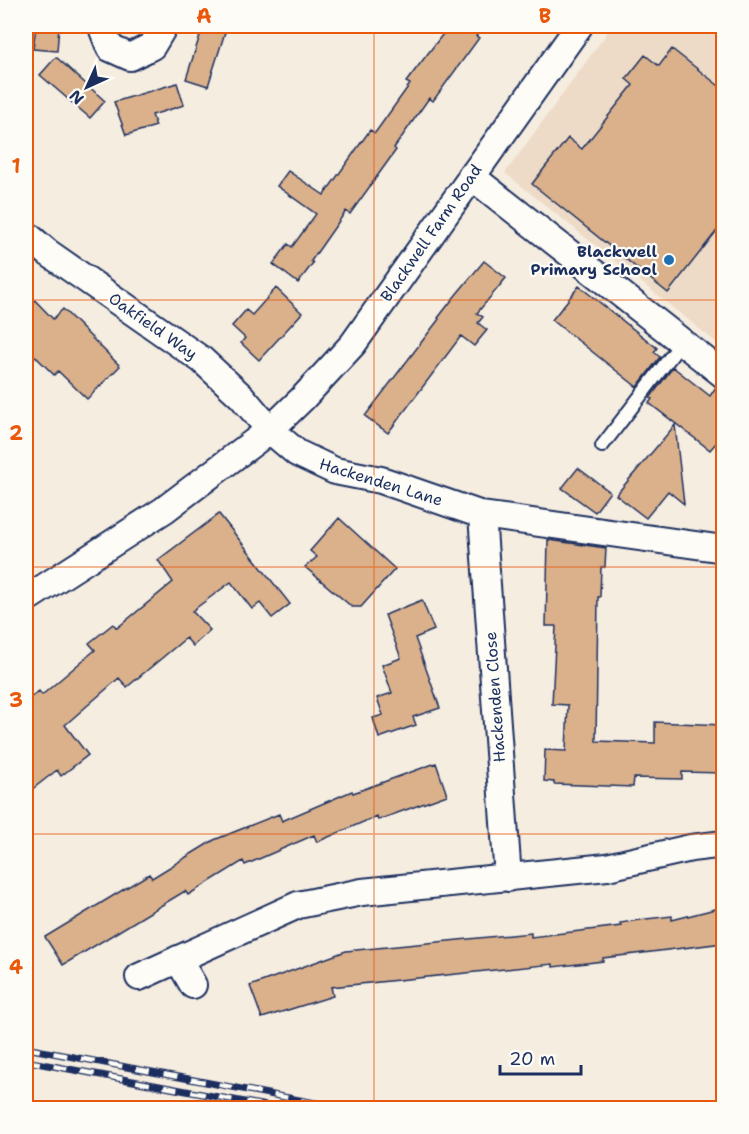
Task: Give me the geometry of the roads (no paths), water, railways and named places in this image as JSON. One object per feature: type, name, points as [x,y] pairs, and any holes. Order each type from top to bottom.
[{"type":"street","points":[[105,26],[103,30],[110,48],[130,57],[152,46],[164,26]]},
{"type":"street","name":"Blackwell Farm Road","points":[[270,430],[303,399],[353,344],[579,26]]},
{"type":"street","points":[[471,176],[723,375]]},
{"type":"street","name":"Oakfield Way","points":[[26,234],[47,252],[202,360],[242,396],[270,430]]},
{"type":"street","points":[[26,599],[164,510],[270,430]]},
{"type":"street","name":"Hackenden Lane","points":[[270,430],[297,453],[336,471],[381,480],[482,515],[723,549]]},
{"type":"street","name":"Hackenden Close","points":[[482,515],[508,878]]},
{"type":"street","points":[[139,977],[298,905],[362,892],[607,867],[691,848],[723,844]]},
{"type":"street","points":[[178,959],[193,985]]},
{"type":"lane","points":[[602,446],[682,342]]},
{"type":"railway","points":[[26,1048],[342,1108]]},
{"type":"railway","points":[[26,1061],[277,1108]]},
{"type":"railway","points":[[706,1108],[724,1108]]},
{"type":"place","name":"Blackwell Primary School","points":[[669,260]]}]
